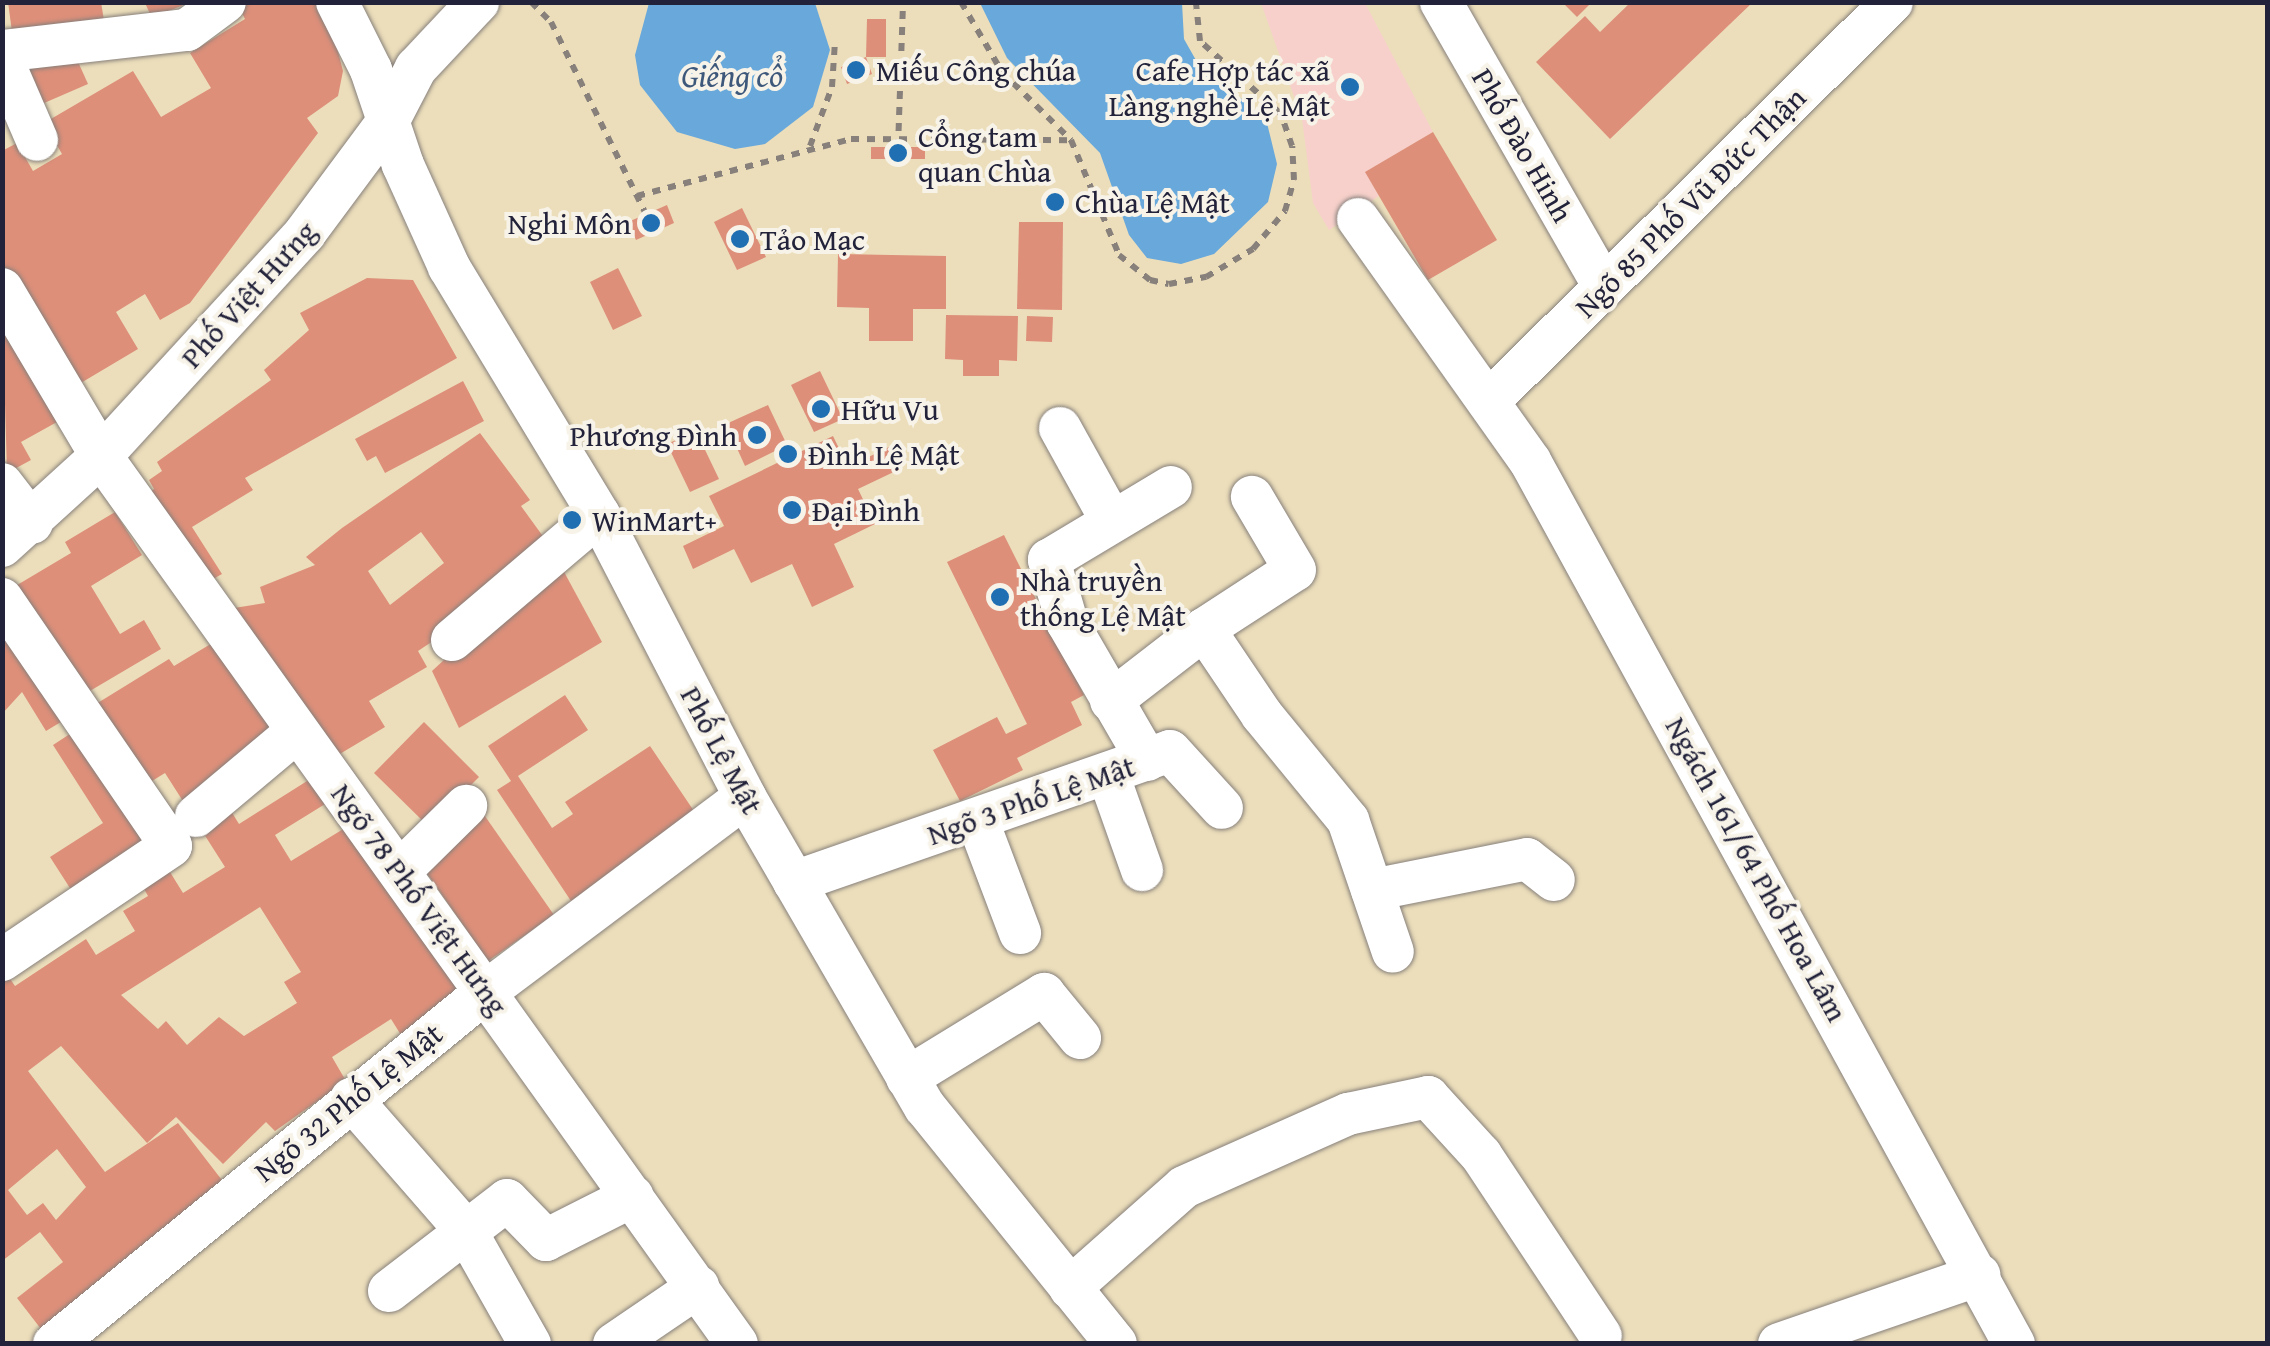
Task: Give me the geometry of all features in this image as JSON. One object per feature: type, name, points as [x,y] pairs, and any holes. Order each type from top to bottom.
[{"type":"street","points":[[2,51],[186,30],[224,2]]},
{"type":"street","points":[[336,2],[388,120]]},
{"type":"street","name":"Phố Việt Hưng","points":[[17,534],[101,456],[305,233],[388,120],[416,68],[478,2]]},
{"type":"street","name":"Phố Đào Hinh","points":[[1441,2],[1604,287]]},
{"type":"street","name":"Ngõ 85 Phố Vũ Đức Thận","points":[[1489,401],[1892,2]]},
{"type":"street","points":[[2,59],[37,140]]},
{"type":"street","name":"Phố Lệ Mật","points":[[388,120],[448,267],[599,514],[745,796],[908,1078],[1116,1344]]},
{"type":"street","name":"Ngách 161/64 Phố Hoa Lâm","points":[[1358,218],[1530,461],[2014,1344]]},
{"type":"street","name":"Ngõ 78 Phố Việt Hưng","points":[[2,289],[101,456],[296,732],[488,990],[738,1344]]},
{"type":"street","points":[[1060,428],[1112,522]]},
{"type":"street","points":[[2,484],[17,534]]},
{"type":"street","name":"Ngõ 3 Phố Lệ Mật","points":[[794,882],[1128,767],[1110,701],[1067,622],[1049,560],[1171,486]]},
{"type":"street","points":[[1110,701],[1204,629],[1294,570],[1252,498]]},
{"type":"street","points":[[452,640],[599,514]]},
{"type":"street","points":[[2,598],[171,846],[2,960]]},
{"type":"street","points":[[1204,629],[1262,715],[1348,820],[1393,952]]},
{"type":"street","points":[[196,816],[296,732]]},
{"type":"street","points":[[1142,870],[1128,767],[1170,751],[1222,808]]},
{"type":"street","name":"Ngõ 32 Phố Lệ Mật","points":[[54,1344],[488,990],[745,796]]},
{"type":"street","points":[[400,871],[466,806]]},
{"type":"street","points":[[976,819],[1020,933]]},
{"type":"street","points":[[1372,890],[1527,859],[1554,880]]},
{"type":"street","points":[[908,1078],[1044,994],[1080,1038]]},
{"type":"street","points":[[1070,1288],[1184,1187],[1348,1114],[1428,1098],[1481,1155],[1601,1336]]},
{"type":"street","points":[[351,1099],[466,1231],[530,1344]]},
{"type":"street","points":[[389,1291],[507,1200],[546,1240],[632,1196]]},
{"type":"street","points":[[1779,1344],[1979,1275]]},
{"type":"street","points":[[614,1344],[698,1287]]},
{"type":"path","points":[[531,2],[550,22],[646,214]]},
{"type":"path","points":[[898,147],[903,2]]},
{"type":"path","points":[[962,2],[1002,72],[1071,140],[1113,244],[1150,280],[1206,277],[1266,238],[1291,196],[1292,146],[1271,101],[1200,42],[1196,2]]},
{"type":"path","points":[[809,148],[832,87],[836,42]]},
{"type":"path","points":[[637,196],[809,148],[898,134],[1071,140]]},
{"type":"shaded area","name":"Cafe Hợp tác xã Làng nghề Lệ Mật","points":[[1261,3],[1365,3],[1433,132],[1366,172],[1379,196],[1329,230],[1313,203],[1302,119]]},
{"type":"water","name":"Giếng cổ","points":[[649,3],[815,3],[830,50],[813,107],[765,144],[735,149],[677,132],[640,85],[635,55]]},
{"type":"water","points":[[980,3],[1182,3],[1184,39],[1197,62],[1266,119],[1277,164],[1268,202],[1214,254],[1181,264],[1147,258],[1129,235],[1100,153],[1007,58]]},
{"type":"building","points":[[8,2],[101,2],[106,33],[14,47]]},
{"type":"building","points":[[249,2],[325,2],[343,71],[338,96],[307,118],[318,133],[190,303],[160,320],[145,294],[116,312],[138,349],[69,390],[2,277],[2,151],[17,143],[33,171],[62,154],[44,123],[133,71],[161,117],[211,88],[190,53],[245,19],[240,9]]},
{"type":"building","points":[[1562,2],[1592,2],[1577,17]]},
{"type":"building","points":[[1631,2],[1753,2],[1610,139],[1536,62],[1585,16],[1600,32]]},
{"type":"building","points":[[145,3],[188,3],[152,18]]},
{"type":"building","points":[[867,19],[886,19],[886,57],[866,57]]},
{"type":"building","points":[[71,46],[88,84],[35,107],[19,69]]},
{"type":"building","name":"Miếu Công chúa","points":[[866,57],[872,74],[847,84],[841,67]]},
{"type":"building","points":[[1433,132],[1497,240],[1428,280],[1365,172]]},
{"type":"building","name":"Cổng tam quan Chùa","points":[[871,147],[925,147],[925,159],[871,159]]},
{"type":"building","name":"Nghi Môn","points":[[667,205],[674,223],[636,240],[628,222]]},
{"type":"building","name":"Tảo Mạc","points":[[742,208],[766,257],[737,270],[714,222]]},
{"type":"building","points":[[1019,222],[1063,222],[1062,310],[1017,309]]},
{"type":"building","points":[[838,254],[946,256],[946,309],[913,309],[913,341],[869,341],[869,308],[837,307]]},
{"type":"building","points":[[618,268],[642,316],[613,330],[590,282]]},
{"type":"building","points":[[367,278],[413,280],[457,358],[245,478],[253,490],[192,527],[222,574],[199,587],[139,499],[154,489],[149,480],[162,471],[157,462],[271,380],[264,370],[309,330],[300,313]]},
{"type":"building","points":[[2,301],[66,417],[21,442],[31,460],[7,473]]},
{"type":"building","points":[[946,315],[1018,316],[1017,361],[999,360],[999,376],[963,376],[963,360],[945,359]]},
{"type":"building","points":[[1027,316],[1053,317],[1052,342],[1026,341]]},
{"type":"building","name":"Hữu Vu","points":[[820,371],[843,419],[814,432],[791,385]]},
{"type":"building","points":[[463,381],[484,421],[385,473],[376,456],[367,461],[355,439]]},
{"type":"building","name":"Phương Đình","points":[[768,405],[787,445],[745,466],[726,424]]},
{"type":"building","points":[[696,431],[719,479],[690,492],[667,444]]},
{"type":"building","points":[[480,433],[530,500],[521,506],[550,546],[478,611],[418,651],[427,667],[369,701],[385,727],[328,761],[228,609],[265,603],[260,587],[315,565],[306,557]],"holes":[[[421,532],[444,563],[390,605],[368,571]]]},
{"type":"building","name":"Đại Đình","points":[[833,436],[848,467],[889,447],[900,469],[858,489],[875,524],[834,544],[854,587],[812,607],[792,564],[751,583],[734,549],[693,569],[683,546],[724,526],[709,496]]},
{"type":"building","points":[[115,512],[142,555],[91,586],[120,634],[144,620],[161,649],[78,698],[84,708],[46,731],[22,692],[2,714],[2,594],[71,553],[65,542]]},
{"type":"building","points":[[1004,535],[1084,695],[1071,702],[1082,725],[1017,758],[1023,770],[960,801],[933,750],[997,717],[1006,734],[1027,724],[947,562]]},
{"type":"building","points":[[556,557],[602,642],[459,728],[432,671]]},
{"type":"building","points":[[219,639],[282,738],[213,782],[239,824],[315,776],[330,801],[275,835],[291,861],[358,820],[470,991],[401,1035],[391,1019],[332,1057],[346,1081],[275,1131],[266,1122],[223,1164],[176,1117],[147,1143],[61,1046],[28,1071],[105,1172],[178,1123],[228,1188],[41,1329],[17,1298],[63,1262],[40,1232],[2,1261],[2,981],[8,976],[15,986],[86,939],[96,955],[135,931],[123,911],[148,896],[139,880],[165,864],[183,893],[225,867],[165,773],[152,781],[183,832],[77,899],[50,857],[103,823],[53,745],[102,713],[96,704],[169,659],[174,666]],"holes":[[[260,907],[301,972],[284,982],[297,1003],[244,1036],[219,1017],[187,1045],[166,1021],[158,1029],[121,995]],[[57,1149],[86,1187],[56,1220],[43,1203],[27,1215],[8,1190]]]},
{"type":"building","points":[[565,695],[588,730],[518,776],[552,828],[573,814],[565,802],[650,746],[698,817],[571,901],[497,790],[511,781],[488,746]]},
{"type":"building","points":[[424,722],[479,777],[429,827],[374,773]]},
{"type":"building","points":[[480,809],[554,915],[488,961],[417,859]]},
{"type":"place","name":"Miếu Công chúa","points":[[856,70]]},
{"type":"place","name":"Cafe Hợp tác xã Làng nghề Lệ Mật","points":[[1350,87]]},
{"type":"place","name":"Cổng tam quan Chùa","points":[[898,153]]},
{"type":"place","name":"Chùa Lệ Mật","points":[[1055,202]]},
{"type":"place","name":"Nghi Môn","points":[[651,223]]},
{"type":"place","name":"Tảo Mạc","points":[[740,239]]},
{"type":"place","name":"Hữu Vu","points":[[821,409]]},
{"type":"place","name":"Phương Đình","points":[[757,435]]},
{"type":"place","name":"Đình Lệ Mật","points":[[788,454]]},
{"type":"place","name":"Đại Đình","points":[[792,510]]},
{"type":"place","name":"WinMart+","points":[[572,520]]},
{"type":"place","name":"Nhà truyền thống Lệ Mật","points":[[1000,597]]}]
